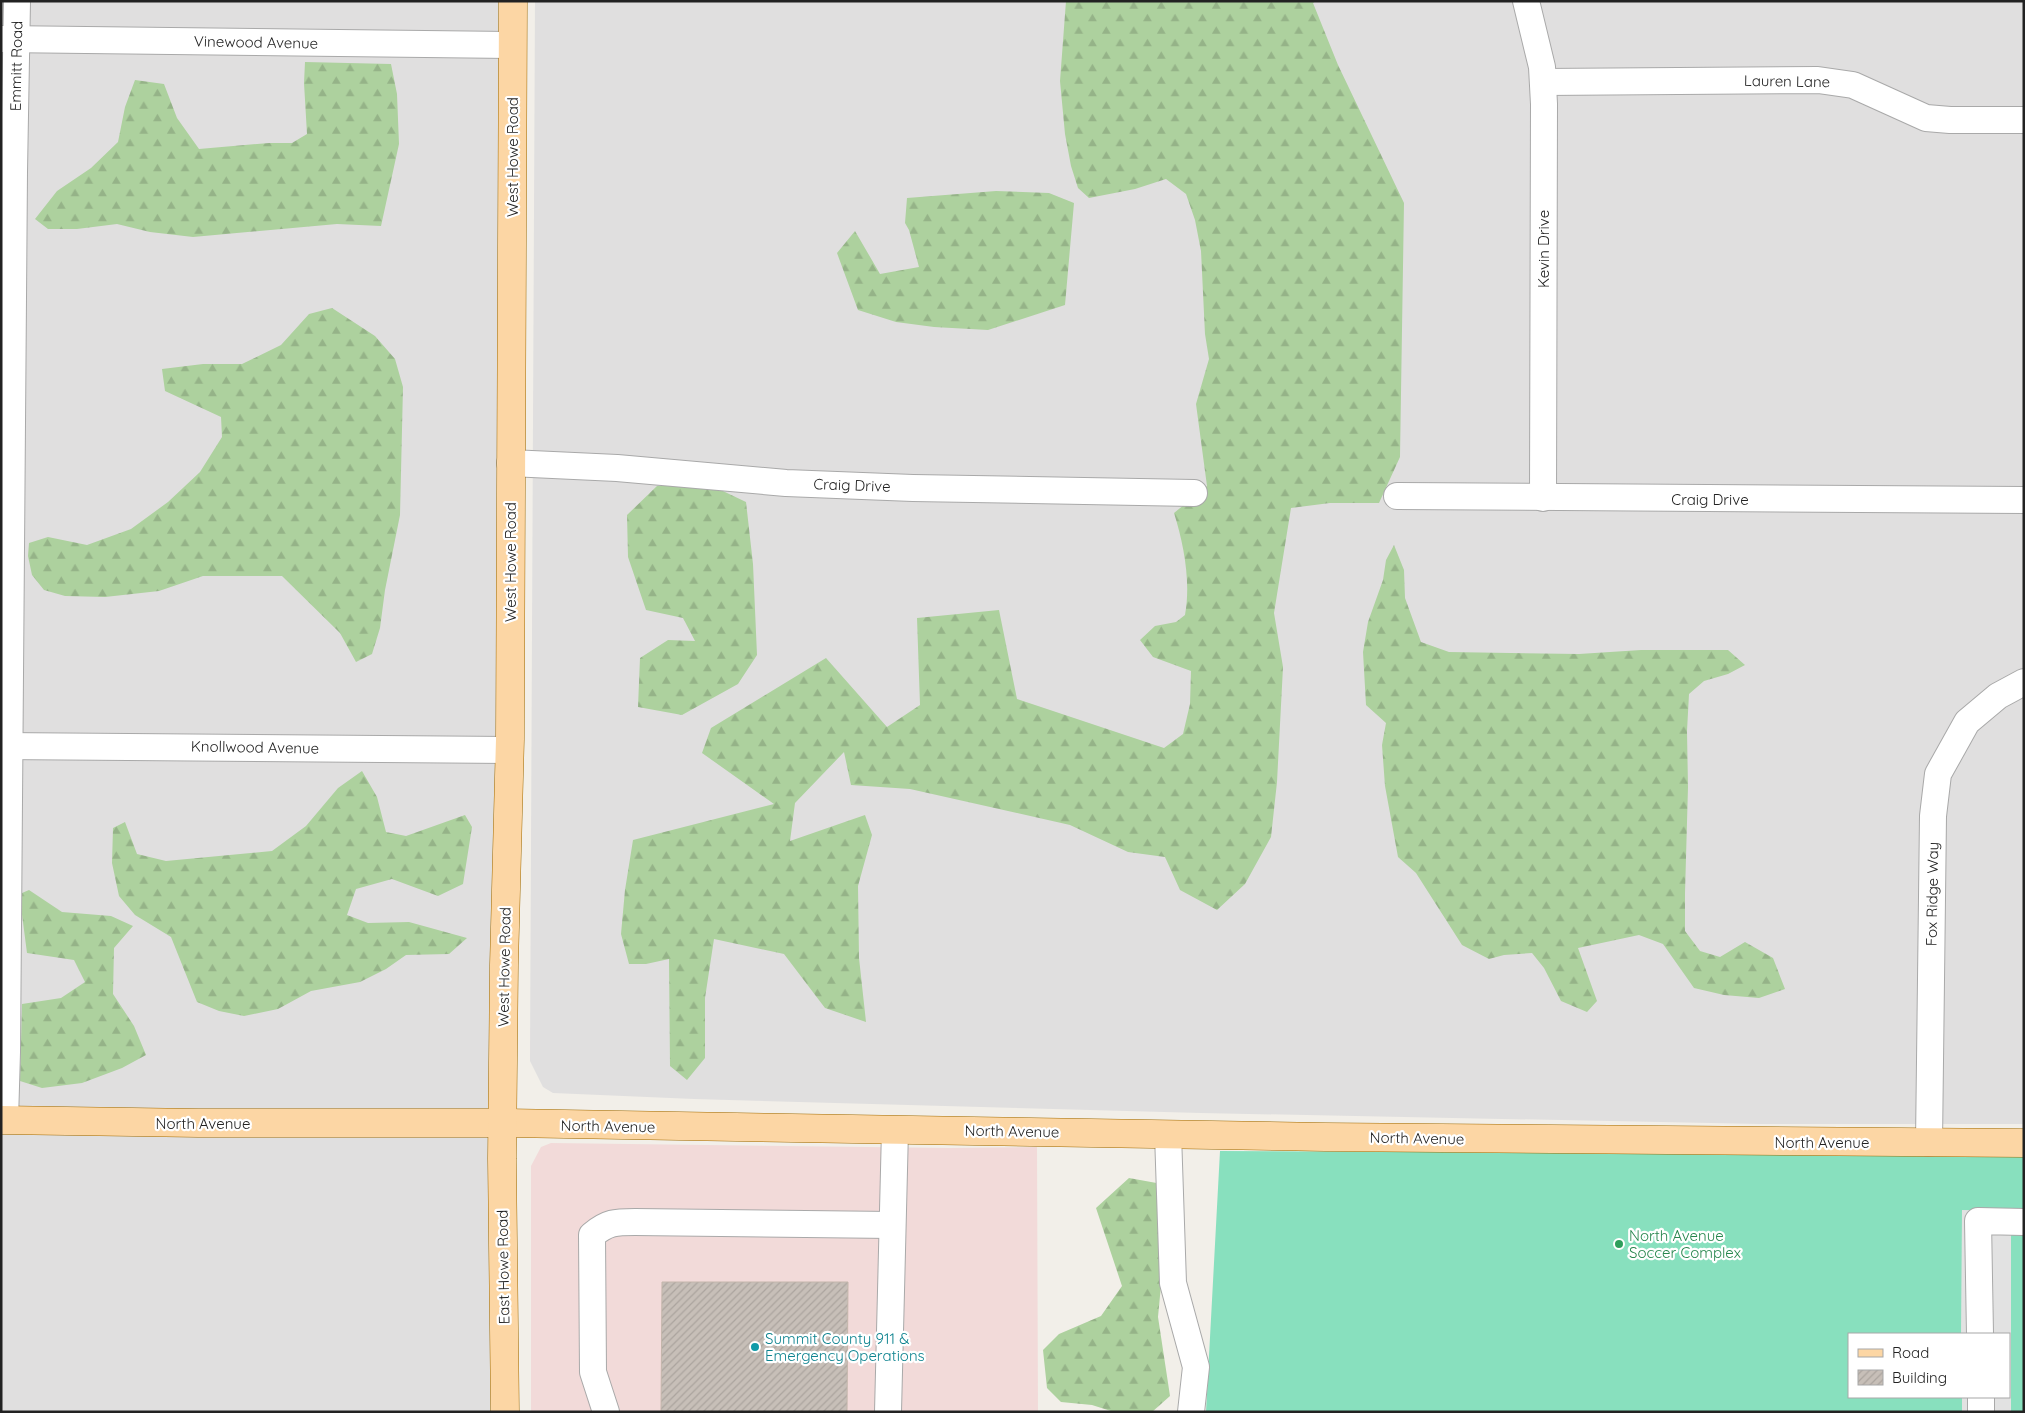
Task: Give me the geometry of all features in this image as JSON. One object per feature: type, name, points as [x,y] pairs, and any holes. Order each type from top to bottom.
[{"type":"main road","name":"West Howe Road","points":[[503,1123],[504,965],[510,750],[513,1]]},
{"type":"main road","name":"North Avenue","points":[[3,1120],[198,1123],[503,1123],[1168,1134],[2024,1143]]},
{"type":"main road","name":"East Howe Road","points":[[503,1123],[505,1412]]},
{"type":"street","name":"Emmitt Road","points":[[3,1120],[7,1042],[5,746],[7,372],[14,181],[9,39],[17,1]]},
{"type":"street","name":"Kevin Drive","points":[[1526,1],[1542,67],[1543,82],[1543,498]]},
{"type":"street","name":"Vinewood Avenue","points":[[9,39],[512,45]]},
{"type":"street","name":"Lauren Lane","points":[[1543,82],[1818,80],[1852,85],[1926,118],[1950,120],[2024,120]]},
{"type":"street","name":"Craig Drive","points":[[510,463],[617,468],[786,483],[1194,493]]},
{"type":"street","name":"Craig Drive","points":[[1397,496],[2024,500]]},
{"type":"street","name":"Fox Ridge Way","points":[[1929,1143],[1933,816],[1938,774],[1967,722],[1998,696],[2024,682]]},
{"type":"street","name":"Knollwood Avenue","points":[[5,746],[510,750]]},
{"type":"street","points":[[888,1412],[895,1130]]},
{"type":"street","points":[[1168,1134],[1173,1283],[1196,1367],[1191,1412]]},
{"type":"street","points":[[1980,1333],[1978,1221],[2024,1222]]},
{"type":"street","points":[[606,1412],[593,1372],[592,1235],[604,1225],[616,1222],[634,1222],[892,1225]]},
{"type":"street","points":[[1981,1398],[1981,1412]]},
{"type":"shaded area","points":[[1,1],[513,1],[505,1412],[1,1412]]},
{"type":"shaded area","points":[[535,1],[2024,1],[2024,1124],[1760,1124],[1201,1113],[694,1099],[553,1093],[543,1087],[530,1061]]},
{"type":"shaded area","points":[[551,1143],[949,1148],[1037,1147],[1038,1412],[531,1412],[531,1166],[541,1147]]},
{"type":"shaded area","points":[[1962,1210],[2011,1211],[2011,1412],[1962,1412],[1962,1398],[2010,1398],[2010,1333],[1961,1333]]},
{"type":"green space","points":[[1066,1],[1316,1],[1313,3],[1338,65],[1404,203],[1400,457],[1379,503],[1330,503],[1291,508],[1274,613],[1283,667],[1277,782],[1271,837],[1245,884],[1217,910],[1180,890],[1165,857],[1128,852],[1070,825],[910,789],[851,785],[844,752],[795,803],[790,841],[865,815],[872,835],[858,886],[859,958],[866,1022],[825,1008],[784,954],[714,939],[705,998],[705,1058],[687,1080],[670,1066],[669,959],[646,964],[629,964],[621,934],[625,890],[633,840],[774,804],[702,753],[711,728],[826,658],[887,727],[920,705],[917,618],[999,610],[1017,699],[1164,748],[1183,734],[1190,704],[1191,671],[1153,657],[1140,640],[1155,626],[1176,622],[1185,615],[1187,602],[1186,564],[1174,513],[1207,486],[1196,404],[1209,359],[1205,334],[1201,251],[1195,220],[1186,194],[1166,179],[1135,189],[1089,198],[1078,188],[1071,166],[1065,134],[1060,81]]},
{"type":"green space","points":[[305,62],[391,64],[397,94],[399,144],[381,226],[337,224],[193,237],[150,232],[117,224],[77,229],[48,229],[35,219],[57,191],[91,168],[118,142],[125,107],[135,80],[164,84],[177,118],[199,149],[292,143],[307,134],[304,83]]},
{"type":"green space","points":[[996,191],[1049,193],[1074,203],[1065,305],[988,330],[934,327],[896,322],[858,310],[837,253],[855,231],[880,274],[919,267],[909,230],[905,223],[907,198]]},
{"type":"green space","points":[[332,308],[375,336],[395,359],[403,387],[400,515],[385,590],[380,628],[372,654],[356,662],[340,633],[282,576],[203,576],[159,591],[105,597],[65,596],[44,590],[32,575],[28,556],[29,543],[48,537],[87,545],[131,529],[168,502],[200,472],[222,437],[221,417],[165,391],[162,369],[203,364],[242,364],[281,345],[309,314]]},
{"type":"green space","points":[[706,483],[746,502],[753,564],[757,655],[738,684],[682,715],[638,707],[640,658],[668,640],[695,641],[683,618],[646,610],[628,557],[627,515],[657,486]]},
{"type":"green space","points":[[1394,545],[1404,570],[1405,598],[1421,642],[1449,652],[1579,654],[1641,650],[1728,650],[1745,665],[1728,674],[1704,681],[1689,694],[1685,931],[1700,951],[1720,957],[1745,942],[1773,958],[1785,989],[1759,998],[1724,995],[1694,988],[1663,944],[1639,935],[1578,948],[1597,1001],[1587,1012],[1561,1001],[1544,968],[1532,953],[1504,955],[1489,959],[1462,945],[1416,873],[1398,857],[1385,786],[1382,745],[1386,723],[1366,705],[1363,652],[1368,622],[1383,580],[1386,560]]},
{"type":"green space","points":[[362,771],[377,797],[386,832],[406,836],[465,815],[472,827],[463,884],[438,896],[392,879],[356,889],[347,915],[368,923],[409,922],[467,938],[449,954],[406,955],[386,969],[360,982],[311,991],[278,1009],[244,1016],[219,1011],[197,1002],[171,937],[135,915],[119,896],[112,863],[113,828],[125,822],[137,854],[166,861],[272,851],[306,826],[338,788]]},
{"type":"green space","points":[[29,890],[62,912],[111,916],[133,926],[114,948],[113,994],[134,1026],[146,1055],[122,1068],[82,1083],[42,1088],[20,1081],[22,1004],[61,998],[85,982],[74,960],[27,953],[21,907],[22,893]]},
{"type":"green space","name":"North Avenue Soccer Complex","points":[[1220,1151],[2024,1155],[2024,1412],[1206,1412]]},
{"type":"green space","points":[[1129,1178],[1162,1184],[1164,1254],[1158,1317],[1170,1396],[1152,1412],[1114,1412],[1092,1405],[1061,1402],[1047,1388],[1043,1350],[1059,1334],[1101,1316],[1122,1286],[1096,1208]]},
{"type":"building","name":"Summit County 911 & Emergency Operations","points":[[662,1282],[848,1282],[847,1412],[661,1412]]},
{"type":"place","name":"North Avenue Soccer Complex","points":[[1619,1244]]},
{"type":"place","name":"Summit County 911 & Emergency Operations","points":[[755,1347]]}]
